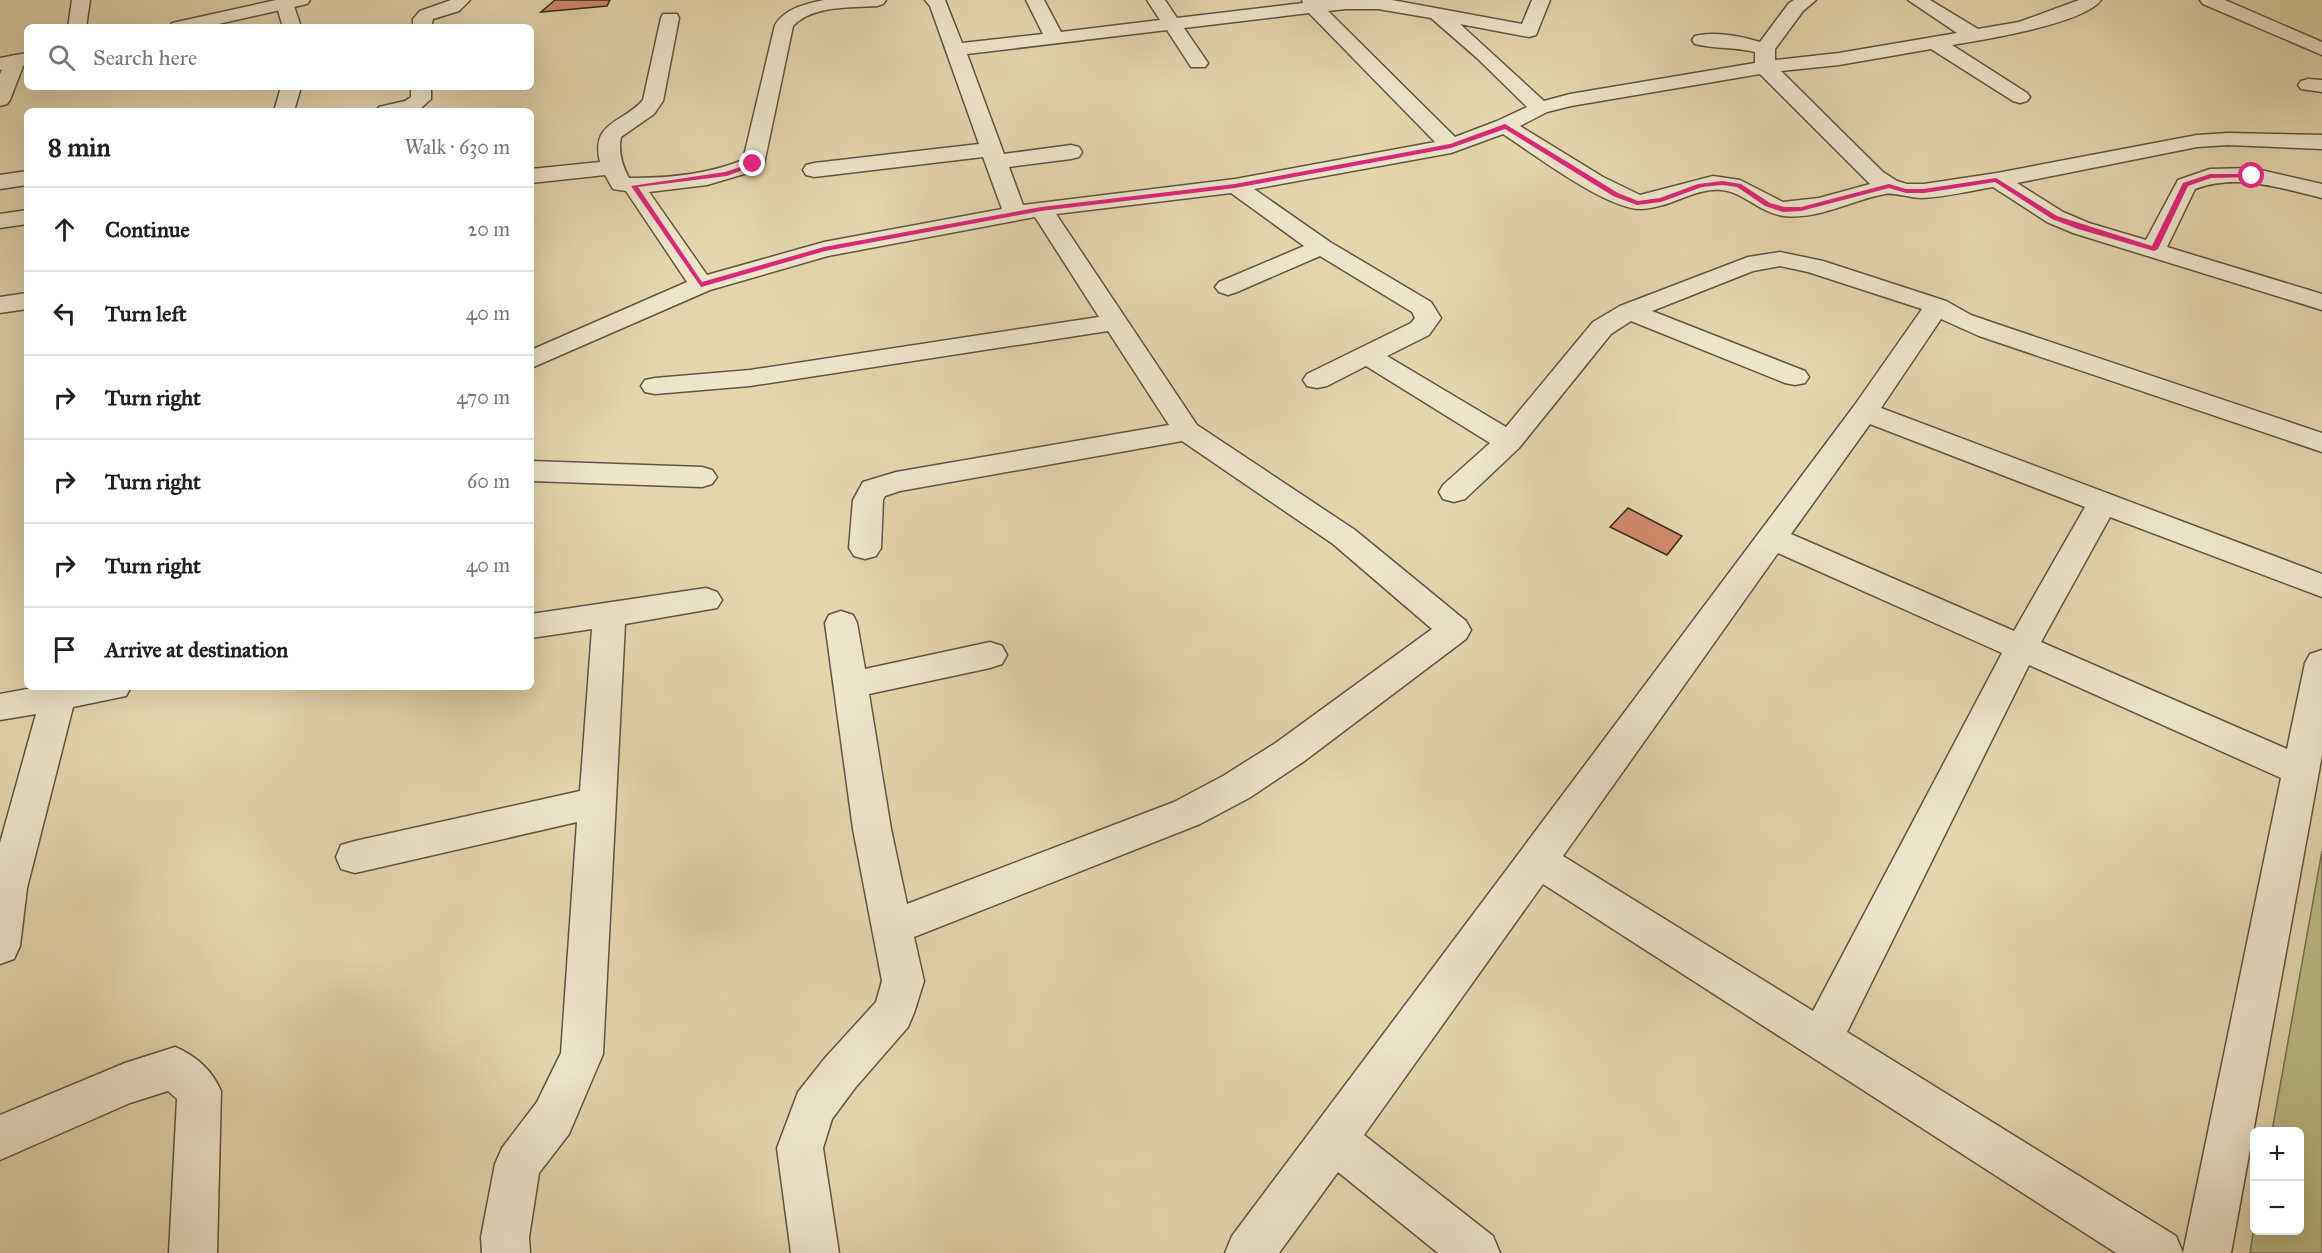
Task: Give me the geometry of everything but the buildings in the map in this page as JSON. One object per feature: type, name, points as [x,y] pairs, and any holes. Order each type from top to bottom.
[{"type":"street","points":[[77,24],[81,0]]},
{"type":"street","points":[[422,24],[422,19],[426,15],[455,7],[461,0]]},
{"type":"street","points":[[670,18],[654,98],[646,110],[617,128],[609,137],[607,149],[621,184],[634,186],[727,174],[753,164],[784,25],[789,17],[798,12],[816,8],[877,0]]},
{"type":"street","points":[[893,927],[1187,813],[1236,787],[1290,752],[1454,630],[1344,537],[1188,431],[1116,322],[1028,211],[994,156],[938,3],[934,0]]},
{"type":"street","points":[[1035,0],[1054,37]]},
{"type":"street","points":[[1156,0],[1198,63]]},
{"type":"street","points":[[955,50],[1313,4],[1438,6],[1529,31],[1541,0]]},
{"type":"street","points":[[1917,0],[1973,34]]},
{"type":"street","points":[[534,359],[701,285],[824,249],[1028,211],[1235,186],[1451,146],[1505,126],[1539,108],[1570,100],[1765,58],[1839,59],[2023,27],[2079,8],[2092,0]]},
{"type":"street","points":[[2209,0],[2322,49]]},
{"type":"street","points":[[193,24],[293,2],[292,24]]},
{"type":"street","points":[[1765,58],[1794,3]]},
{"type":"street","points":[[1313,4],[1451,146]]},
{"type":"street","points":[[1438,6],[1539,108]]},
{"type":"street","points":[[1701,39],[1735,41],[1765,58],[1875,177],[1889,186],[1906,191],[1924,191],[1996,180],[2197,141],[2228,139],[2322,142]]},
{"type":"street","points":[[1934,42],[2020,97]]},
{"type":"street","points":[[0,100],[14,61]]},
{"type":"street","points":[[285,108],[290,90]]},
{"type":"street","points":[[398,108],[417,103],[421,99],[422,90]]},
{"type":"street","points":[[1505,126],[1616,195],[1637,203],[1661,200],[1701,185],[1722,183],[1739,186],[1767,205],[1783,210],[1801,209],[1889,186]]},
{"type":"street","points":[[814,170],[1071,152]]},
{"type":"street","points":[[534,176],[613,167]]},
{"type":"street","points":[[2154,249],[2186,185],[2210,176],[2252,176],[2322,191]]},
{"type":"street","points":[[0,182],[24,178]]},
{"type":"street","points":[[1996,180],[2055,217],[2081,228],[2322,302]]},
{"type":"street","points":[[634,186],[701,285]]},
{"type":"street","points":[[1235,186],[1321,247],[1422,307],[1428,318],[1420,329],[1317,380]]},
{"type":"street","points":[[0,221],[24,217]]},
{"type":"street","points":[[1228,287],[1321,247]]},
{"type":"street","points":[[1454,492],[1509,442],[1602,328],[1629,311],[1748,264],[1780,259],[1814,266],[1937,306],[1962,320],[1988,330],[2322,443]]},
{"type":"street","points":[[0,305],[24,301]]},
{"type":"street","points":[[1249,1253],[1334,1140],[1864,412],[1937,306]]},
{"type":"street","points":[[1937,306],[1966,309],[1994,316],[2322,428]]},
{"type":"street","points":[[1629,311],[1795,377]]},
{"type":"street","points":[[654,386],[750,378],[1116,322]]},
{"type":"street","points":[[1369,356],[1509,442]]},
{"type":"street","points":[[1864,412],[2322,586]]},
{"type":"street","points":[[865,548],[868,500],[874,489],[896,482],[1188,431]]},
{"type":"street","points":[[534,471],[702,477]]},
{"type":"street","points":[[1821,1040],[2021,648],[2102,503]]},
{"type":"street","points":[[1772,538],[2301,771]]},
{"type":"street","points":[[534,626],[706,600]]},
{"type":"street","points":[[506,1253],[505,1237],[518,1164],[553,1118],[582,1054],[609,614]]},
{"type":"street","points":[[815,1253],[800,1148],[814,1107],[840,1073],[893,1013],[903,981],[872,829],[841,623]]},
{"type":"street","points":[[850,685],[990,655]]},
{"type":"street","points":[[2207,1253],[2322,663]]},
{"type":"street","points":[[0,707],[93,690]]},
{"type":"street","points":[[0,946],[3,889],[59,695]]},
{"type":"street","points":[[355,857],[597,802]]},
{"type":"street","points":[[1537,860],[2160,1253]]},
{"type":"street","points":[[0,1138],[125,1084],[175,1068],[199,1091],[193,1253]]},
{"type":"street","points":[[1334,1140],[1476,1253]]},
{"type":"green space","points":[[2322,851],[2322,1253],[2250,1253],[2253,1235],[2304,1235],[2304,1127],[2273,1127]]},
{"type":"route","points":[[753,164],[727,174],[634,186],[701,285],[824,249],[1041,209],[1235,186],[1451,146],[1468,142],[1505,126],[1616,195],[1637,203],[1661,200],[1701,185],[1722,183],[1739,186],[1767,205],[1783,210],[1801,209],[1889,186],[1906,191],[1924,191],[1996,180],[2055,217],[2081,228],[2154,249],[2186,185],[2210,176],[2252,176]]}]
